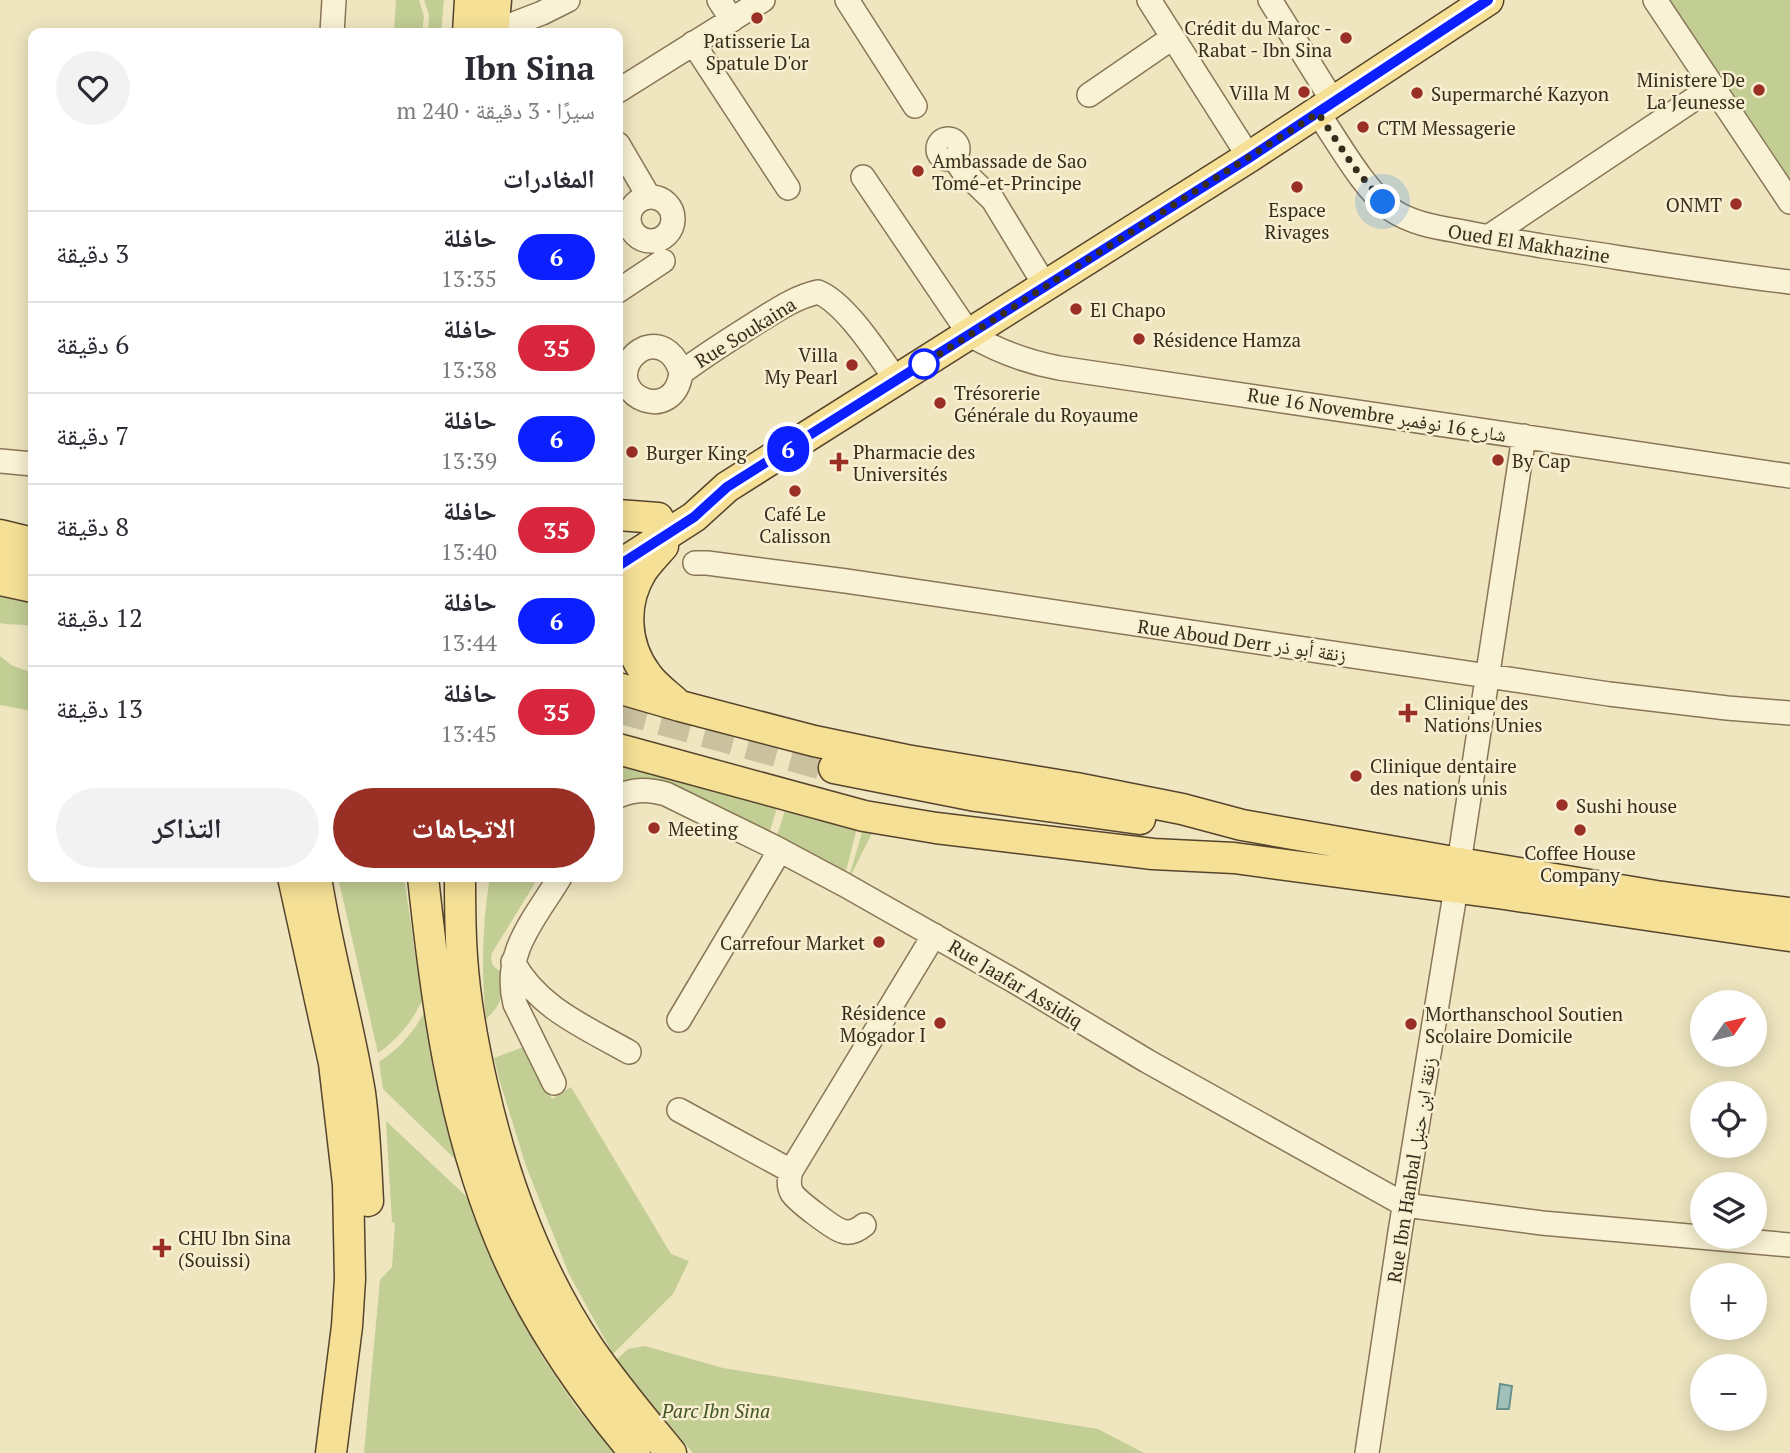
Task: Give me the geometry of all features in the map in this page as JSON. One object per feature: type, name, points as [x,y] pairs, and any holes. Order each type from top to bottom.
[{"type":"main road","points":[[468,28],[470,0]]},
{"type":"main road","points":[[493,28],[496,0]]},
{"type":"main road","points":[[623,562],[698,496],[727,487],[897,381],[1249,158],[1488,0]]},
{"type":"main road","points":[[623,516],[670,522]]},
{"type":"main road","points":[[0,517],[28,522]]},
{"type":"main road","points":[[623,541],[670,522]]},
{"type":"main road","points":[[670,522],[641,573],[631,597],[628,624],[639,663],[656,685],[680,706]]},
{"type":"main road","points":[[0,535],[28,542]]},
{"type":"main road","points":[[0,559],[28,563]]},
{"type":"main road","points":[[0,580],[28,586]]},
{"type":"main road","points":[[623,689],[814,741],[880,755],[1182,809],[1457,876],[1790,936]]},
{"type":"main road","points":[[623,751],[864,816],[936,828],[1081,846],[1457,876],[1790,912]]},
{"type":"main road","points":[[1234,858],[1152,837],[963,813],[896,801],[832,777],[1181,824],[1242,825]]},
{"type":"main road","points":[[294,882],[334,1063],[348,1184],[350,1279],[347,1326],[331,1453]]},
{"type":"main road","points":[[317,882],[352,1050],[366,1157],[367,1280],[363,1342],[349,1453]]},
{"type":"main road","points":[[424,882],[433,968],[448,1062],[471,1158],[484,1197],[505,1250],[541,1322],[591,1399],[635,1453]]},
{"type":"main road","points":[[464,885],[462,959],[477,1062],[501,1161],[518,1209],[550,1280],[588,1347],[618,1389],[671,1453]]},
{"type":"street","points":[[331,28],[334,0]]},
{"type":"street","points":[[505,28],[568,0]]},
{"type":"street","points":[[719,0],[732,20]]},
{"type":"street","points":[[623,88],[763,0]]},
{"type":"street","points":[[847,0],[915,106]]},
{"type":"street","points":[[1149,0],[1249,158]]},
{"type":"street","name":"Oued El Makhazine","points":[[1270,0],[1361,176],[1374,193],[1403,217],[1488,237],[1790,282]]},
{"type":"street","points":[[1655,0],[1790,202]]},
{"type":"street","points":[[1088,95],[1172,38]]},
{"type":"street","points":[[694,43],[788,188]]},
{"type":"street","points":[[1488,237],[1712,87]]},
{"type":"street","points":[[623,153],[649,197]]},
{"type":"street","points":[[954,158],[963,171],[993,200],[1046,287]]},
{"type":"street","points":[[863,177],[970,335]]},
{"type":"street","points":[[623,288],[663,261]]},
{"type":"street","name":"Rue Soukaina","points":[[681,373],[713,349],[789,302],[818,292],[832,300],[849,317],[897,381]]},
{"type":"street","name":"Rue 16 Novembre شارع 16 نوفمبر","points":[[970,335],[1013,356],[1059,368],[1790,476]]},
{"type":"street","name":"Rue Ibn Hanbal زنقة ابن حنبل","points":[[1367,1453],[1524,436]]},
{"type":"street","points":[[0,461],[28,464]]},
{"type":"street","name":"Rue Aboud Derr زنقة أبو ذر","points":[[695,563],[846,581],[1609,694],[1790,713]]},
{"type":"street","name":"Rue Jaafar Assidiq","points":[[623,794],[641,790],[666,794],[780,850],[934,934],[1147,1061],[1405,1205]]},
{"type":"street","points":[[679,1020],[780,850]]},
{"type":"street","points":[[554,1083],[515,1004],[511,976],[521,939],[557,882]]},
{"type":"street","points":[[864,1225],[856,1231],[845,1232],[834,1227],[792,1193],[789,1180],[791,1171],[934,934]]},
{"type":"street","points":[[513,962],[528,986],[556,1010],[629,1052]]},
{"type":"street","points":[[527,1032],[556,1010]]},
{"type":"street","points":[[678,1110],[791,1171]]},
{"type":"street","points":[[1405,1205],[1542,1223],[1790,1245]]},
{"type":"green space","points":[[396,0],[419,0],[424,16],[423,28],[394,28]]},
{"type":"green space","points":[[424,0],[444,0],[441,28],[428,28],[429,15]]},
{"type":"green space","name":"Ministere De La Jeunesse","points":[[1666,0],[1790,0],[1790,181]]},
{"type":"green space","points":[[0,595],[28,601],[28,626],[0,623]]},
{"type":"green space","points":[[0,656],[11,665],[28,671],[28,710],[0,705]]},
{"type":"green space","points":[[623,762],[777,808],[769,834],[664,782],[623,780]]},
{"type":"green space","points":[[785,810],[857,828],[845,875],[777,836]]},
{"type":"green space","points":[[863,829],[873,831],[849,877]]},
{"type":"green space","points":[[1551,854],[1565,855],[1557,866],[1542,861]]},
{"type":"green space","points":[[339,882],[405,882],[422,1001],[403,1030],[378,1053]]},
{"type":"green space","points":[[489,882],[535,883],[492,953],[492,964],[506,974],[501,999],[486,1019],[483,983],[485,913]]},
{"type":"green space","points":[[424,1013],[457,1161],[383,1089],[379,1062],[393,1052],[415,1028]]},
{"type":"green space","points":[[526,1046],[552,1099],[571,1087],[671,1254],[689,1261],[673,1294],[613,1354],[569,1274],[526,1166],[500,1082],[494,1058]]},
{"type":"green space","points":[[386,1121],[468,1198],[489,1254],[514,1307],[543,1358],[576,1407],[614,1453],[364,1453],[380,1280],[392,1267],[395,1223],[392,1222]]},
{"type":"green space","name":"Parc Ibn Sina","points":[[645,1346],[723,1368],[1098,1429],[1144,1453],[693,1453],[615,1361],[628,1349]]},
{"type":"water","points":[[1500,1384],[1512,1386],[1509,1409],[1497,1409]]},
{"type":"tunnel","points":[[623,709],[834,768]]},
{"type":"bus line","name":"6","points":[[623,563],[694,517],[727,487],[1249,158],[1488,0]]},
{"type":"place","name":"Patisserie La Spatule D'or","points":[[757,18]]},
{"type":"place","name":"Crédit du Maroc - Rabat - Ibn Sina","points":[[1346,38]]},
{"type":"place","name":"Ministere De La Jeunesse","points":[[1759,90]]},
{"type":"place","name":"Villa M","points":[[1304,92]]},
{"type":"place","name":"Supermarché Kazyon","points":[[1417,93]]},
{"type":"place","name":"CTM Messagerie","points":[[1363,127]]},
{"type":"place","name":"Ambassade de Sao Tomé-et-Principe","points":[[918,171]]},
{"type":"place","name":"Espace Rivages","points":[[1297,187]]},
{"type":"place","name":"ONMT","points":[[1736,204]]},
{"type":"place","name":"El Chapo","points":[[1076,309]]},
{"type":"place","name":"Résidence Hamza","points":[[1139,339]]},
{"type":"place","name":"Villa My Pearl","points":[[852,365]]},
{"type":"place","name":"Trésorerie Générale du Royaume","points":[[940,403]]},
{"type":"place","name":"Burger King","points":[[632,452]]},
{"type":"place","name":"By Cap","points":[[1498,460]]},
{"type":"place","name":"Pharmacie des Universités","points":[[839,462]]},
{"type":"place","name":"Café Le Calisson","points":[[795,491]]},
{"type":"place","name":"Clinique des Nations Unies","points":[[1408,713]]},
{"type":"place","name":"Clinique dentaire des nations unis","points":[[1356,776]]},
{"type":"place","name":"Sushi house","points":[[1562,805]]},
{"type":"place","name":"Meeting","points":[[654,828]]},
{"type":"place","name":"Coffee House Company","points":[[1580,830]]},
{"type":"place","name":"Carrefour Market","points":[[879,942]]},
{"type":"place","name":"Résidence Mogador I","points":[[940,1023]]},
{"type":"place","name":"Morthanschool Soutien Scolaire Domicile","points":[[1411,1024]]},
{"type":"place","name":"CHU Ibn Sina (Souissi)","points":[[162,1248]]},
{"type":"route","points":[[924,364],[916,369],[1318,113],[1354,167],[1383,202]]}]
